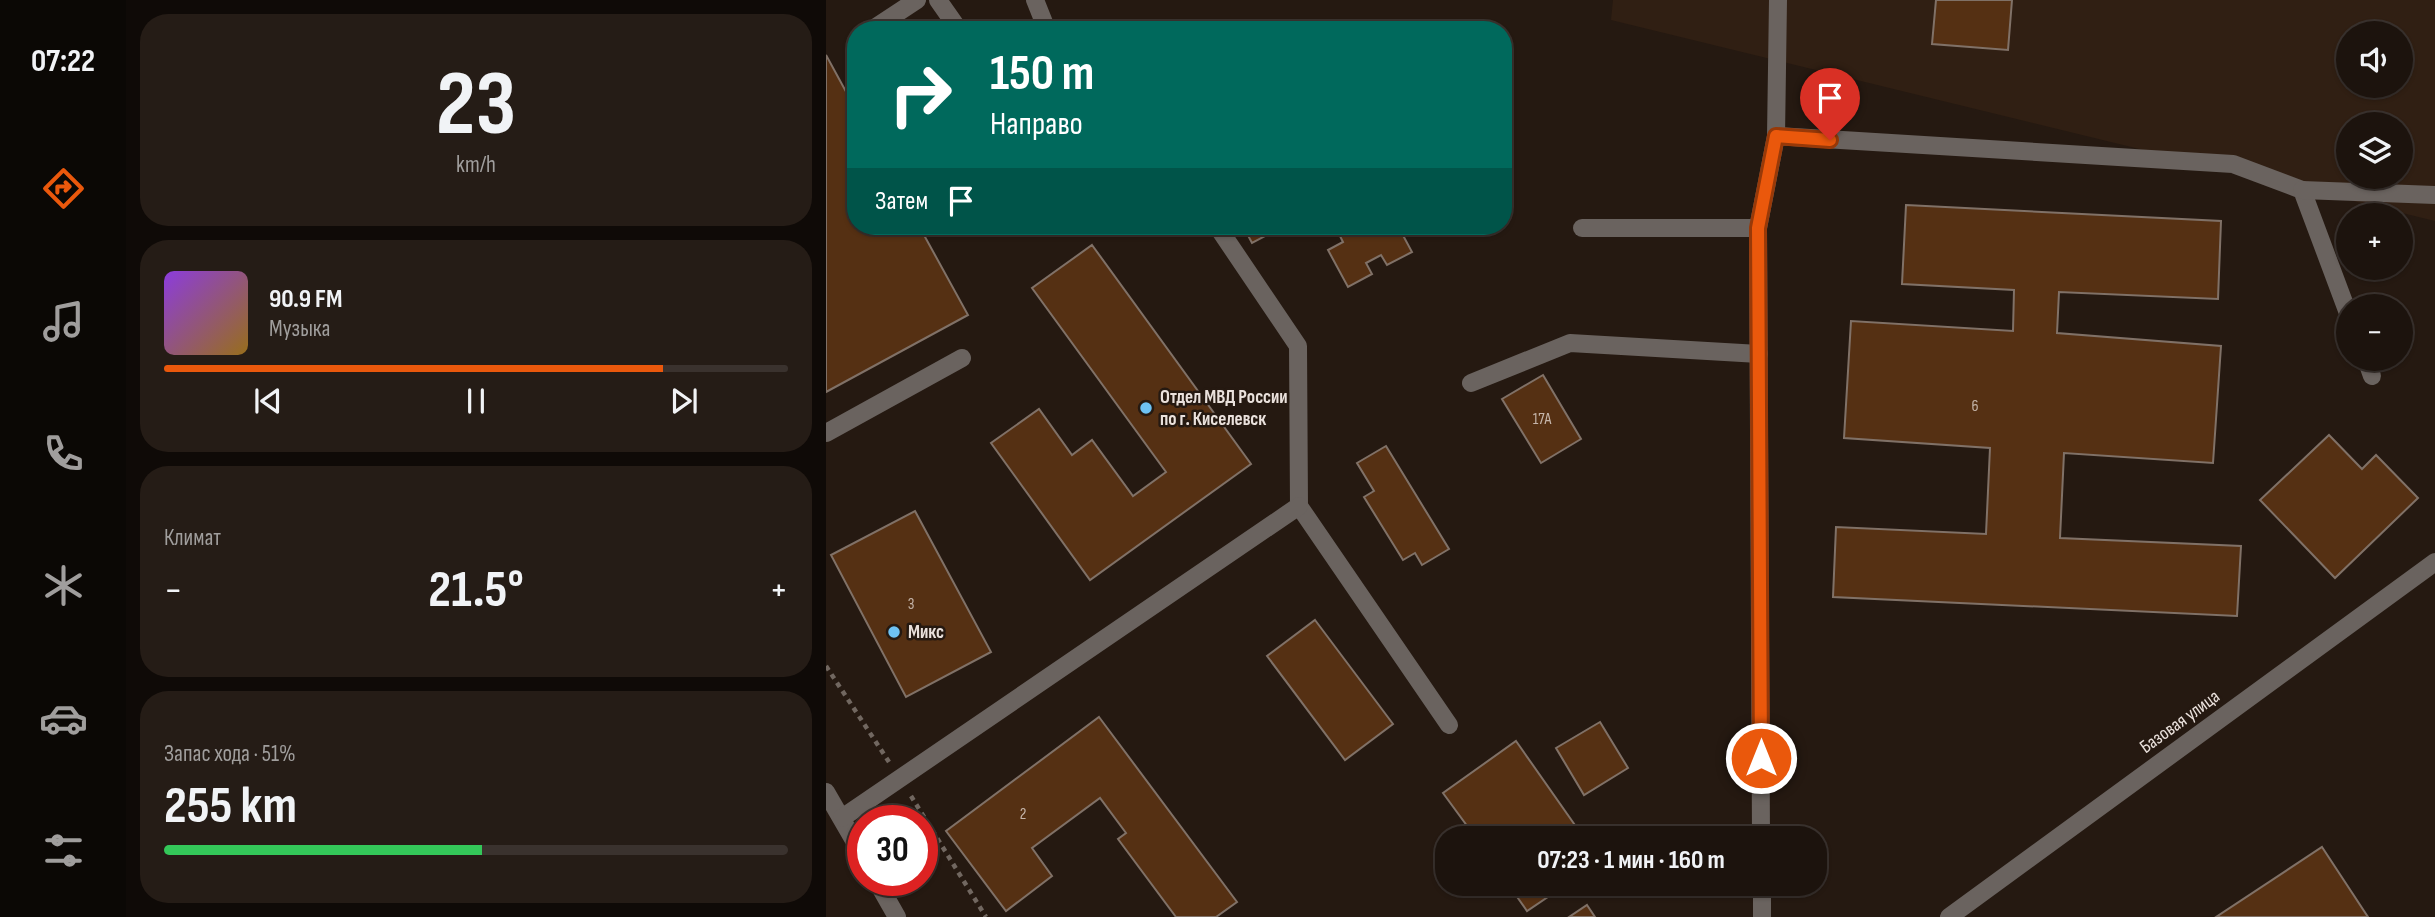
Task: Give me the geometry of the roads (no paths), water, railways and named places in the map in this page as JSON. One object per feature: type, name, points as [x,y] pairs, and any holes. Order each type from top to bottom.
[{"type":"street","points":[[885,21],[917,0]]},
{"type":"street","points":[[938,0],[953,21]]},
{"type":"street","points":[[1035,0],[1043,21]]},
{"type":"street","points":[[1761,826],[1758,228],[1776,136],[1778,0]]},
{"type":"street","points":[[1776,136],[2233,164],[2302,190],[2435,195]]},
{"type":"street","points":[[2302,190],[2341,294]]},
{"type":"street","points":[[1582,228],[1758,228]]},
{"type":"street","points":[[1223,235],[1298,346],[1299,506],[1449,724]]},
{"type":"street","points":[[1471,383],[1570,343],[1759,354]]},
{"type":"street","points":[[826,433],[962,358]]},
{"type":"street","points":[[2370,371],[2372,376]]},
{"type":"street","points":[[842,818],[1299,506]]},
{"type":"street","name":"Базовая улица","points":[[1949,917],[2435,562]]},
{"type":"street","points":[[826,792],[847,827]]},
{"type":"street","points":[[885,896],[897,917]]},
{"type":"street","points":[[1762,896],[1762,917]]},
{"type":"place","name":"Отдел МВД России по г. Киселевск","points":[[1146,408]]},
{"type":"place","name":"Микс","points":[[894,632]]}]
